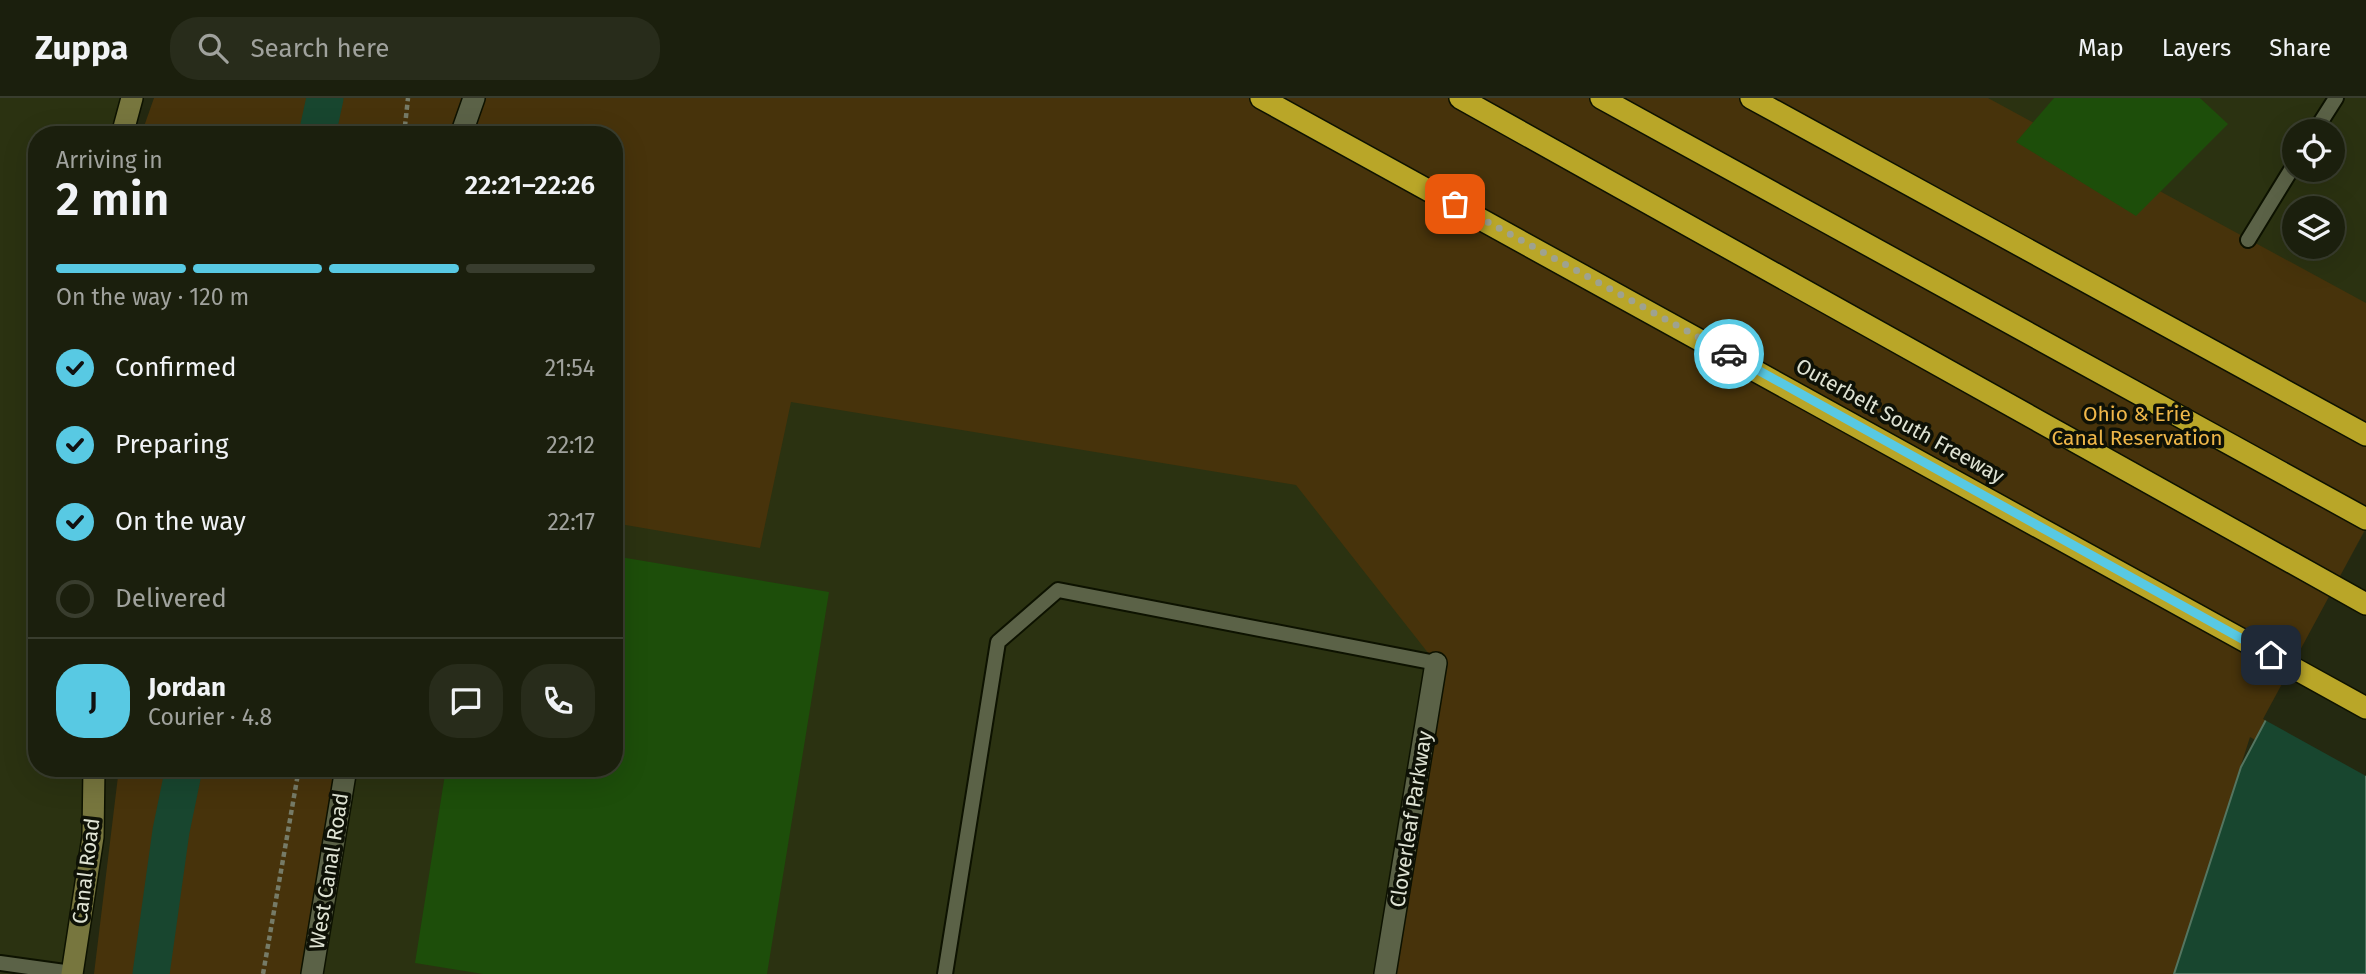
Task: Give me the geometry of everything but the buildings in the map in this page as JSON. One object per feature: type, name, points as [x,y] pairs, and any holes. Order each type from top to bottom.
[{"type":"highway","name":"Outerbelt South Freeway","points":[[1261,98],[2366,708]]},
{"type":"highway","points":[[1460,98],[2366,604]]},
{"type":"highway","points":[[1601,98],[2366,519]]},
{"type":"highway","points":[[1751,98],[2366,435]]},
{"type":"street","points":[[124,126],[132,98]]},
{"type":"street","points":[[464,126],[474,98]]},
{"type":"street","name":"Cloverleaf Parkway","points":[[1385,974],[1436,663]]},
{"type":"street","name":"Canal Road","points":[[72,973],[93,838],[94,777]]},
{"type":"street","name":"West Canal Road","points":[[312,974],[345,777]]},
{"type":"lane","points":[[2323,119],[2336,98]]},
{"type":"lane","points":[[2248,240],[2284,182]]},
{"type":"lane","points":[[944,974],[998,642],[1058,590],[1436,663]]},
{"type":"lane","points":[[0,964],[72,973]]},
{"type":"path","points":[[405,126],[408,98]]},
{"type":"path","points":[[262,974],[297,777]]},
{"type":"shaded area","points":[[0,98],[132,98],[124,126],[28,126],[28,777],[93,777],[72,974],[0,974]]},
{"type":"shaded area","points":[[1096,98],[2174,974],[301,974],[334,777],[623,777],[623,134]]},
{"type":"shaded area","points":[[1751,98],[2366,98],[2366,435]]},
{"type":"shaded area","points":[[2366,531],[2366,974],[2174,974],[2241,767]]},
{"type":"green space","name":"Ohio & Erie Canal Reservation","points":[[154,98],[1988,98],[2366,303],[2366,801],[2250,737],[2174,974],[1385,974],[1436,663],[1296,485],[791,402],[760,548],[623,525],[623,126],[144,126]]},
{"type":"green space","points":[[118,777],[334,777],[301,974],[94,974]]},
{"type":"pier","points":[[2366,528],[2366,776],[2263,719]]},
{"type":"waterway","points":[[319,126],[325,98]]},
{"type":"waterway","points":[[151,974],[171,831],[182,777]]},
{"type":"way so far","points":[[1455,204],[1729,354]]},
{"type":"route","points":[[1729,354],[2271,655]]}]
